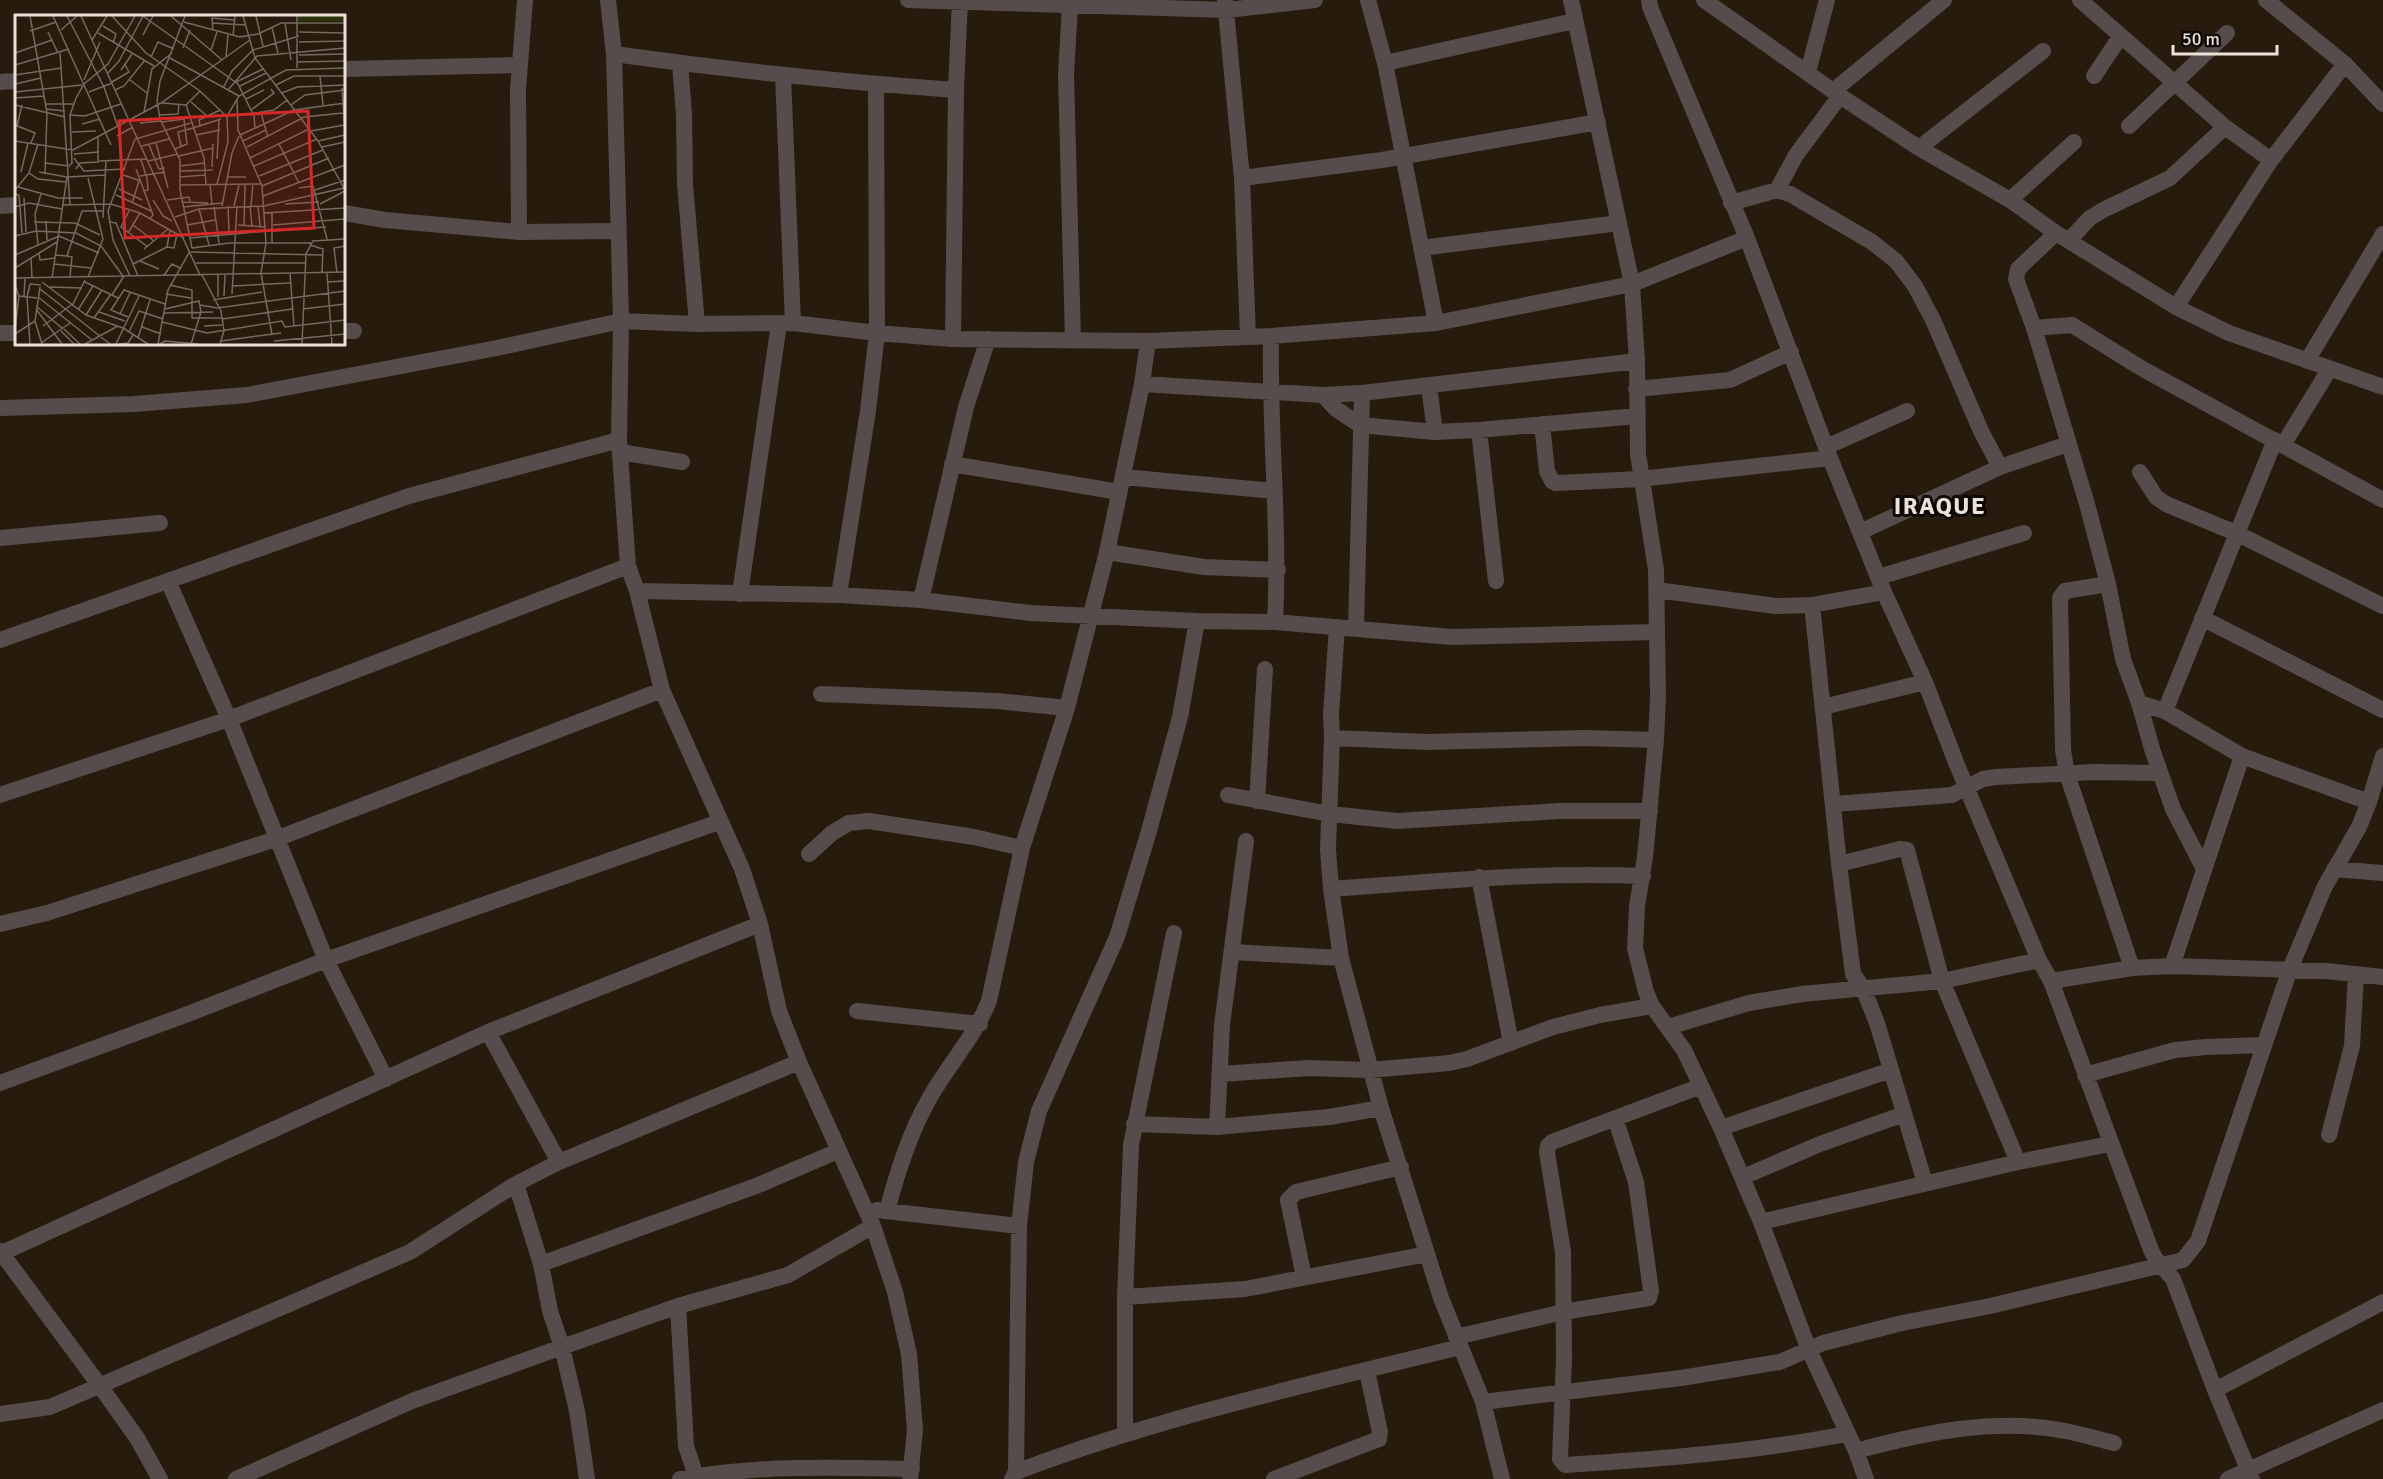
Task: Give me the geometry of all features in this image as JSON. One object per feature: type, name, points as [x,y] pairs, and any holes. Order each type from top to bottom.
[{"type":"street","points":[[519,232],[520,65],[525,0]]},
{"type":"street","points":[[608,0],[614,54],[621,321],[619,446],[628,566],[637,591],[662,690],[719,822],[742,869],[760,924],[779,1011],[799,1062],[873,1226],[895,1292],[909,1354],[915,1430],[911,1474],[811,1467],[731,1471],[691,1478],[686,1446],[678,1306]]},
{"type":"street","points":[[908,0],[1070,6],[1226,5],[1315,0]]},
{"type":"street","points":[[1368,0],[1385,63],[1405,156],[1436,323]]},
{"type":"street","points":[[1571,0],[1632,284],[1637,361],[1640,479],[1657,590],[1659,697],[1650,811],[1643,876],[1637,906],[1635,948],[1646,992],[1652,1006],[1684,1050],[1743,1177],[1809,1350],[1846,1434],[1856,1451],[1866,1479]]},
{"type":"street","points":[[1649,0],[1747,238],[1828,453],[1881,584],[1925,682],[2039,960],[2051,981],[2151,1250],[2174,1279],[2215,1390],[2250,1474]]},
{"type":"street","points":[[1704,0],[1730,8],[1836,93],[1918,148],[2010,200],[2062,236],[2176,308],[2229,333],[2383,387]]},
{"type":"street","points":[[1808,72],[1827,0]]},
{"type":"street","points":[[1777,190],[1796,155],[1836,93],[1944,0]]},
{"type":"street","points":[[2080,0],[2225,127],[2271,160]]},
{"type":"street","points":[[2266,0],[2345,64],[2383,104]]},
{"type":"street","points":[[953,339],[959,1]]},
{"type":"street","points":[[1226,5],[1242,178],[1248,337]]},
{"type":"street","points":[[1070,6],[1066,74],[1073,340]]},
{"type":"street","points":[[1385,63],[1574,21]]},
{"type":"street","points":[[2129,126],[2227,33]]},
{"type":"street","points":[[2094,76],[2120,37]]},
{"type":"street","points":[[1918,148],[2043,51]]},
{"type":"street","points":[[614,54],[783,75],[956,90]]},
{"type":"street","points":[[680,63],[684,114],[685,184],[697,324]]},
{"type":"street","points":[[2176,308],[2271,160],[2345,64]]},
{"type":"street","points":[[345,69],[520,65]]},
{"type":"street","points":[[740,594],[786,324],[783,75]]},
{"type":"street","points":[[839,595],[865,432],[877,333],[876,84]]},
{"type":"street","points":[[1242,178],[1405,156],[1598,122]]},
{"type":"street","points":[[2203,867],[2173,810],[2123,659],[2108,584],[2086,504],[2016,274],[2018,269],[2090,218],[2170,178],[2225,127]]},
{"type":"street","points":[[2010,200],[2074,142]]},
{"type":"street","points":[[1731,203],[1777,190],[1804,202],[1872,242],[1896,261],[1915,286],[1933,320],[1981,431],[2000,467]]},
{"type":"street","points":[[0,206],[15,205]]},
{"type":"street","points":[[345,213],[385,220],[519,232],[618,231]]},
{"type":"street","points":[[1421,248],[1619,223]]},
{"type":"street","points":[[2307,361],[2383,234]]},
{"type":"street","points":[[0,408],[134,404],[247,395],[497,348],[621,321],[786,324],[953,339],[1148,341],[1271,336],[1436,323],[1632,284],[1747,238]]},
{"type":"street","points":[[2034,328],[2072,325],[2142,368],[2383,500]]},
{"type":"street","points":[[1271,336],[1270,393],[1278,570],[1275,622]]},
{"type":"street","points":[[921,600],[966,407],[988,339]]},
{"type":"street","points":[[886,1211],[920,1117],[930,1098],[980,1024],[989,1001],[1022,848],[1067,708],[1107,552],[1142,384],[1148,341]]},
{"type":"street","points":[[1636,389],[1730,380],[1791,352]]},
{"type":"street","points":[[1142,384],[1323,395],[1429,386],[1637,361]]},
{"type":"street","points":[[2165,711],[2236,533],[2279,442],[2329,369]]},
{"type":"street","points":[[1429,386],[1435,432]]},
{"type":"street","points":[[1356,629],[1362,393]]},
{"type":"street","points":[[1323,395],[1336,409],[1360,425],[1435,432],[1637,416]]},
{"type":"street","points":[[1542,424],[1547,471],[1552,481],[1556,483],[1640,479],[1828,453],[1907,411]]},
{"type":"street","points":[[1479,430],[1496,581]]},
{"type":"street","points":[[1860,532],[2000,467],[2068,444]]},
{"type":"street","points":[[0,640],[409,496],[619,446],[682,462]]},
{"type":"street","points":[[952,464],[1121,485],[1274,491]]},
{"type":"street","points":[[2140,472],[2158,499],[2236,533],[2383,606]]},
{"type":"street","points":[[0,538],[160,523]]},
{"type":"street","points":[[1657,590],[1775,606],[1812,605],[1881,584],[2024,533]]},
{"type":"street","points":[[1107,552],[1204,567],[1278,570]]},
{"type":"street","points":[[0,795],[229,719],[628,566]]},
{"type":"street","points":[[168,581],[229,719],[326,960],[386,1079]]},
{"type":"street","points":[[2108,584],[2065,591],[2060,598],[2063,750],[2067,774],[2132,968]]},
{"type":"street","points":[[637,591],[839,595],[921,600],[1031,613],[1197,621],[1275,622],[1452,638],[1656,632]]},
{"type":"street","points":[[1812,605],[1853,974],[1863,988],[1877,1023],[1925,1183]]},
{"type":"street","points":[[2202,618],[2383,710]]},
{"type":"street","points":[[1014,1476],[1019,1226],[1026,1162],[1039,1111],[1117,937],[1180,717],[1197,621]]},
{"type":"street","points":[[1337,627],[1330,715],[1332,738],[1328,849],[1330,889],[1341,958],[1381,1108],[1427,1254],[1458,1342],[1483,1402],[1502,1479]]},
{"type":"street","points":[[1257,801],[1265,669]]},
{"type":"street","points":[[1823,707],[1925,682]]},
{"type":"street","points":[[0,924],[48,913],[276,839],[662,690]]},
{"type":"street","points":[[821,694],[997,701],[1067,708]]},
{"type":"street","points":[[2139,703],[2165,711],[2242,756],[2369,802]]},
{"type":"street","points":[[1332,738],[1427,742],[1585,738],[1656,740]]},
{"type":"street","points":[[2172,966],[2203,867],[2242,756]]},
{"type":"street","points":[[1483,1402],[1780,1362],[1823,1343],[1902,1323],[1990,1306],[2183,1260],[2198,1241],[2290,969],[2334,869],[2369,802],[2383,756]]},
{"type":"street","points":[[1834,804],[1952,795],[1983,779],[1996,777],[2159,773]]},
{"type":"street","points":[[1228,795],[1330,814],[1397,821],[1559,811],[1650,811]]},
{"type":"street","points":[[809,854],[832,832],[849,823],[869,821],[975,837],[1022,848]]},
{"type":"street","points":[[0,1083],[188,1014],[326,960],[719,822]]},
{"type":"street","points":[[1217,1127],[1222,1025],[1246,841]]},
{"type":"street","points":[[1839,864],[1900,849],[1907,850],[1942,981],[2018,1162]]},
{"type":"street","points":[[2334,869],[2383,873]]},
{"type":"street","points":[[1330,889],[1479,877],[1583,874],[1643,876]]},
{"type":"street","points":[[1479,877],[1511,1043]]},
{"type":"street","points":[[160,1479],[137,1438],[1,1252],[488,1032],[760,924]]},
{"type":"street","points":[[1125,1433],[1125,1297],[1131,1145],[1174,933]]},
{"type":"street","points":[[1232,952],[1341,958]]},
{"type":"street","points":[[1668,1027],[1749,1003],[1802,994],[1942,981],[2039,960]]},
{"type":"street","points":[[2051,981],[2132,968],[2172,966],[2290,969],[2383,977]]},
{"type":"street","points":[[2329,1135],[2344,1086],[2352,1046],[2356,974]]},
{"type":"street","points":[[1220,1074],[1309,1068],[1370,1070],[1449,1063],[1467,1059],[1572,1022],[1652,1006]]},
{"type":"street","points":[[857,1011],[980,1024]]},
{"type":"street","points":[[488,1032],[559,1162]]},
{"type":"street","points":[[2085,1075],[2175,1050],[2264,1044]]},
{"type":"street","points":[[0,1414],[50,1407],[410,1252],[516,1184],[559,1162],[799,1062]]},
{"type":"street","points":[[1721,1128],[1892,1070]]},
{"type":"street","points":[[1701,1086],[1552,1142],[1548,1146],[1547,1152],[1563,1252],[1564,1366],[1561,1392],[1560,1459],[1565,1465],[1633,1460],[1776,1445],[1846,1434]]},
{"type":"street","points":[[1134,1124],[1217,1127],[1329,1117],[1381,1108]]},
{"type":"street","points":[[1743,1177],[1820,1144],[1904,1114]]},
{"type":"street","points":[[1014,1476],[1032,1466],[1125,1433],[1300,1385],[1367,1371],[1563,1312],[1646,1300],[1651,1294],[1636,1182],[1615,1118]]},
{"type":"street","points":[[1761,1222],[2018,1162],[2110,1144]]},
{"type":"street","points":[[541,1264],[756,1186],[838,1151]]},
{"type":"street","points":[[1304,1277],[1288,1200],[1291,1195],[1401,1167]]},
{"type":"street","points":[[516,1184],[541,1264],[550,1311],[562,1347],[577,1411],[587,1479]]},
{"type":"street","points":[[864,1209],[1019,1226]]},
{"type":"street","points":[[236,1479],[412,1401],[678,1306],[788,1275],[873,1226]]},
{"type":"street","points":[[1125,1297],[1245,1289],[1427,1254]]},
{"type":"street","points":[[2215,1390],[2383,1302]]},
{"type":"street","points":[[1274,1479],[1379,1439],[1380,1432],[1367,1371]]},
{"type":"street","points":[[2228,1479],[2250,1474],[2383,1410]]},
{"type":"street","points":[[1856,1451],[1985,1426],[2030,1427],[2064,1431],[2114,1443]]},
{"type":"street","points":[[1032,1466],[1044,1479]]},
{"type":"district","name":"IRAQUE","points":[[1940,506]]}]
